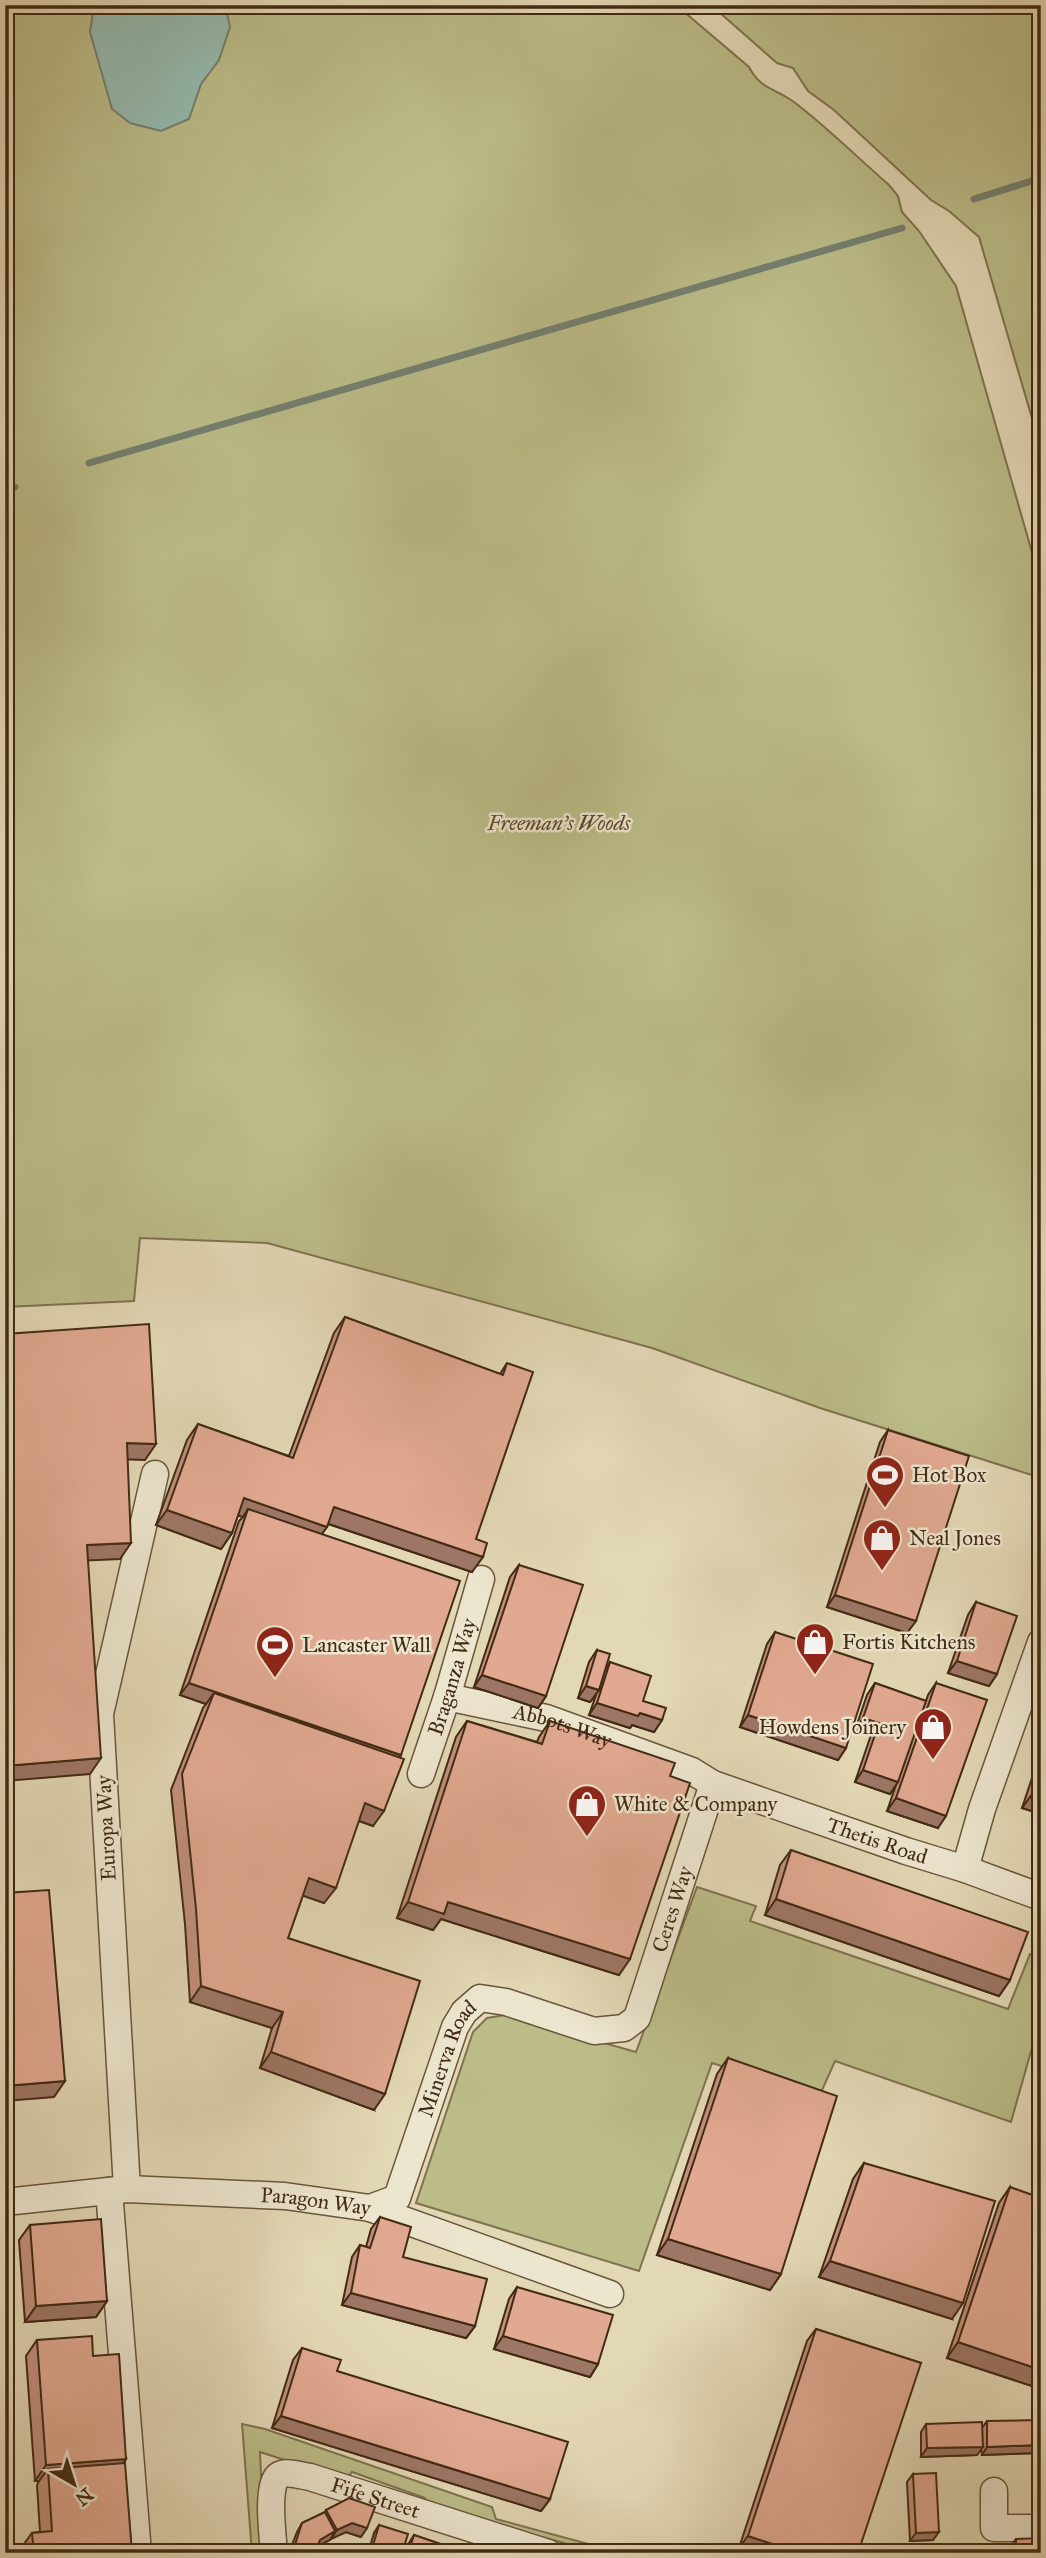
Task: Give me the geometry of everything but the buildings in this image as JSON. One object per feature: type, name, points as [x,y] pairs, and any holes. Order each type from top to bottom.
[{"type":"street","name":"Europa Way","points":[[138,2553],[118,2190],[100,1714],[155,1474]]},
{"type":"street","name":"Braganza Way","points":[[421,1774],[447,1697],[481,1579]]},
{"type":"street","points":[[965,1869],[982,1809],[1041,1642]]},
{"type":"street","name":"Abbots Way","points":[[447,1697],[546,1718],[692,1771],[713,1784]]},
{"type":"street","name":"Thetis Road","points":[[713,1784],[1041,1896]]},
{"type":"street","name":"Ceres Way","points":[[624,2028],[637,2018],[713,1784]]},
{"type":"street","name":"Minerva Road","points":[[370,2208],[397,2198],[455,2027],[464,2012],[480,1998],[506,2002],[594,2031],[624,2028]]},
{"type":"street","name":"Paragon Way","points":[[5,2202],[118,2190],[285,2196],[370,2208],[610,2294]]},
{"type":"street","name":"Fife Street","points":[[274,2553],[271,2505],[274,2481],[284,2473],[310,2477],[490,2544],[548,2553]]},
{"type":"street","points":[[994,2491],[995,2528],[1041,2528]]},
{"type":"green space","name":"Freeman's Woods","points":[[5,5],[676,5],[749,67],[758,80],[787,97],[818,122],[898,196],[902,212],[919,231],[956,286],[1041,584],[1041,1508],[1035,1476],[820,1408],[652,1348],[267,1243],[140,1238],[134,1301],[5,1307]]},
{"type":"green space","points":[[711,5],[1041,5],[1041,449],[979,237],[949,211],[931,200],[834,110],[808,91],[793,68],[777,63]]},
{"type":"green space","points":[[697,1887],[756,1906],[750,1921],[1008,2009],[1030,1954],[1041,1957],[1041,2016],[1011,2122],[835,2061],[819,2097],[712,2063],[639,2271],[416,2203],[473,2032],[487,2018],[505,2015],[636,2052]]},
{"type":"green space","points":[[242,2424],[265,2429],[492,2507],[496,2519],[592,2545],[642,2553],[598,2553],[543,2537],[536,2541],[427,2506],[425,2498],[352,2472],[346,2480],[260,2452],[264,2542],[259,2546],[260,2553],[252,2553]]},
{"type":"water","points":[[94,5],[225,5],[230,27],[219,60],[201,84],[189,119],[161,131],[130,123],[112,109],[90,32]]},
{"type":"waterway","points":[[974,199],[1041,178]]},
{"type":"waterway","points":[[89,463],[902,228]]},
{"type":"waterway","points":[[5,490],[15,487]]},
{"type":"place","name":"Hot Box","points":[[885,1509]]},
{"type":"place","name":"Neal Jones","points":[[882,1572]]},
{"type":"place","name":"Fortis Kitchens","points":[[815,1676]]},
{"type":"place","name":"Lancaster Wall","points":[[275,1679]]},
{"type":"place","name":"Howdens Joinery","points":[[933,1761]]},
{"type":"place","name":"White & Company","points":[[587,1838]]}]
